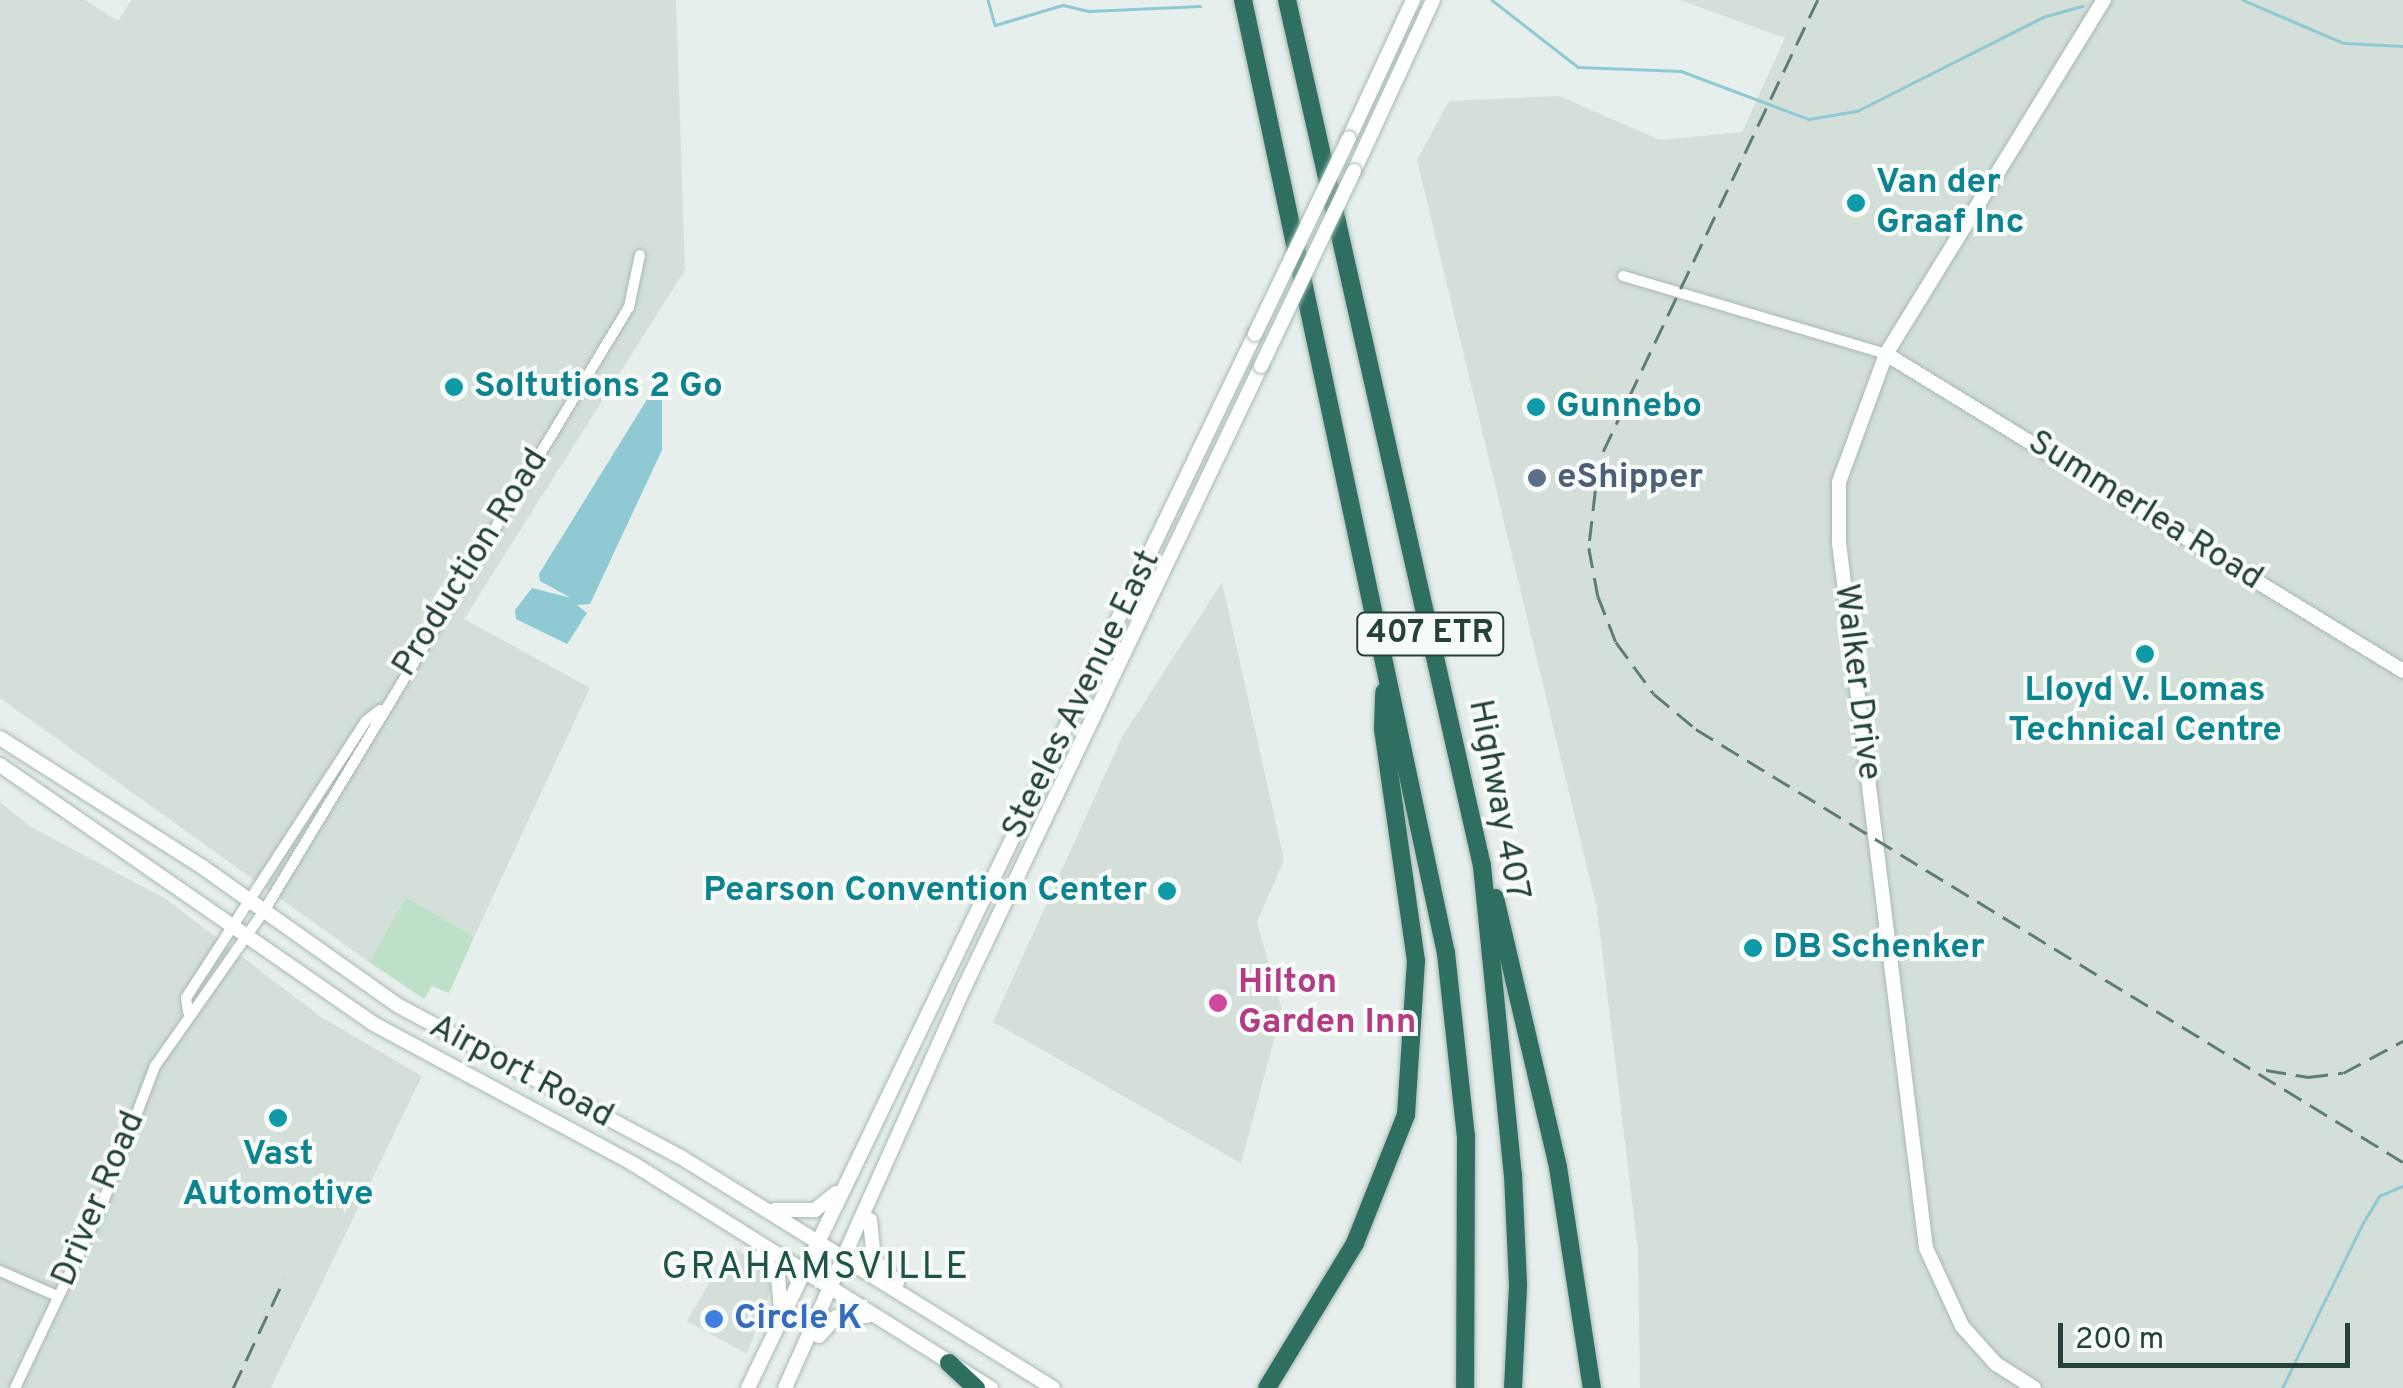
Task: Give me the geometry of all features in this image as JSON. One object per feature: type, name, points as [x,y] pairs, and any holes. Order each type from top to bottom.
[{"type":"highway","name":"407 ETR","points":[[1244,0],[1446,954],[1466,1136],[1465,1388]]},
{"type":"highway","name":"Highway 407","points":[[1287,0],[1482,866],[1513,1174],[1518,1286],[1513,1388]]},
{"type":"highway","points":[[1267,1388],[1355,1243],[1406,1115],[1416,961],[1383,728],[1385,667]]},
{"type":"highway","points":[[1482,866],[1506,938],[1558,1166],[1592,1388]]},
{"type":"highway","points":[[949,1363],[976,1388]]},
{"type":"main road","name":"Steeles Avenue East","points":[[748,1388],[1413,0]]},
{"type":"main road","name":"Steeles Avenue East","points":[[785,1388],[873,1204],[966,986],[1433,0]]},
{"type":"main road","name":"Walker Drive","points":[[2034,1388],[1996,1364],[1962,1326],[1926,1248],[1840,543],[1840,482],[1886,354],[2104,0]]},
{"type":"main road","name":"Summerlea Road","points":[[1886,354],[2403,670]]},
{"type":"main road","name":"Airport Road","points":[[0,738],[257,906],[397,1005],[754,1202],[1054,1388]]},
{"type":"main road","name":"Airport Road","points":[[0,765],[372,1023],[527,1101],[991,1388]]},
{"type":"main road","points":[[754,1202],[798,1214],[826,1204],[846,1181]]},
{"type":"main road","points":[[873,1204],[868,1231],[874,1260],[940,1317]]},
{"type":"main road","points":[[732,1228],[774,1266],[783,1294],[779,1323]]},
{"type":"main road","points":[[798,1360],[836,1317],[856,1312],[886,1324]]},
{"type":"street","name":"Production Road","points":[[240,930],[376,728],[380,710],[629,307],[640,255]]},
{"type":"street","points":[[1624,276],[1886,354]]},
{"type":"street","name":"Driver Road","points":[[188,1012],[186,998],[240,930]]},
{"type":"street","name":"Driver Road","points":[[15,1388],[100,1210],[156,1066],[188,1012],[206,1001],[240,930]]},
{"type":"street","points":[[0,1271],[57,1296]]},
{"type":"shaded area","points":[[0,0],[85,0],[118,21],[131,0],[676,0],[685,270],[464,619],[590,688],[474,937],[406,897],[369,962],[0,698]]},
{"type":"shaded area","points":[[1680,0],[2403,0],[2403,1388],[1640,1388],[1638,1251],[1597,909],[1417,160],[1449,101],[1559,96],[1660,140],[1742,132],[1785,38]]},
{"type":"shaded area","points":[[1222,582],[1284,860],[1257,922],[1282,1010],[1241,1163],[993,1022],[1122,737]]},
{"type":"shaded area","points":[[0,802],[31,827],[166,899],[321,1017],[422,1076],[271,1388],[0,1388]]},
{"type":"shaded area","points":[[731,1246],[756,1262],[772,1287],[747,1354],[687,1321]]},
{"type":"green space","points":[[406,897],[474,937],[449,993],[432,986],[424,999],[369,962]]},
{"type":"water","points":[[651,393],[662,398],[662,450],[590,604],[577,605],[587,613],[567,644],[516,619],[515,610],[532,588],[571,598],[540,581],[539,574]]},
{"type":"waterway","points":[[988,0],[995,25],[1063,5],[1089,11],[1200,6]]},
{"type":"waterway","points":[[1492,0],[1578,67],[1681,71],[1809,119],[1857,111],[2043,17],[2082,6]]},
{"type":"waterway","points":[[2243,0],[2344,43],[2403,46]]},
{"type":"waterway","points":[[2282,1388],[2379,1196],[2403,1186]]},
{"type":"railway","points":[[1818,0],[1599,461],[1589,548],[1598,596],[1616,642],[1654,694],[1696,729],[2403,1162]]},
{"type":"railway","points":[[2266,1070],[2308,1077],[2343,1073],[2403,1041]]},
{"type":"railway","points":[[233,1388],[284,1279]]},
{"type":"place","name":"Van der Graaf Inc","points":[[1856,203]]},
{"type":"place","name":"Soltutions 2 Go","points":[[454,387]]},
{"type":"place","name":"Gunnebo","points":[[1536,407]]},
{"type":"place","name":"eShipper","points":[[1537,478]]},
{"type":"place","name":"Lloyd V. Lomas Technical Centre","points":[[2145,654]]},
{"type":"place","name":"Pearson Convention Center","points":[[1167,891]]},
{"type":"place","name":"DB Schenker","points":[[1753,948]]},
{"type":"place","name":"Hilton Garden Inn","points":[[1218,1003]]},
{"type":"place","name":"Vast Automotive","points":[[278,1118]]},
{"type":"place","name":"Circle K","points":[[714,1319]]},
{"type":"district","name":"GRAHAMSVILLE","points":[[816,1269]]}]
